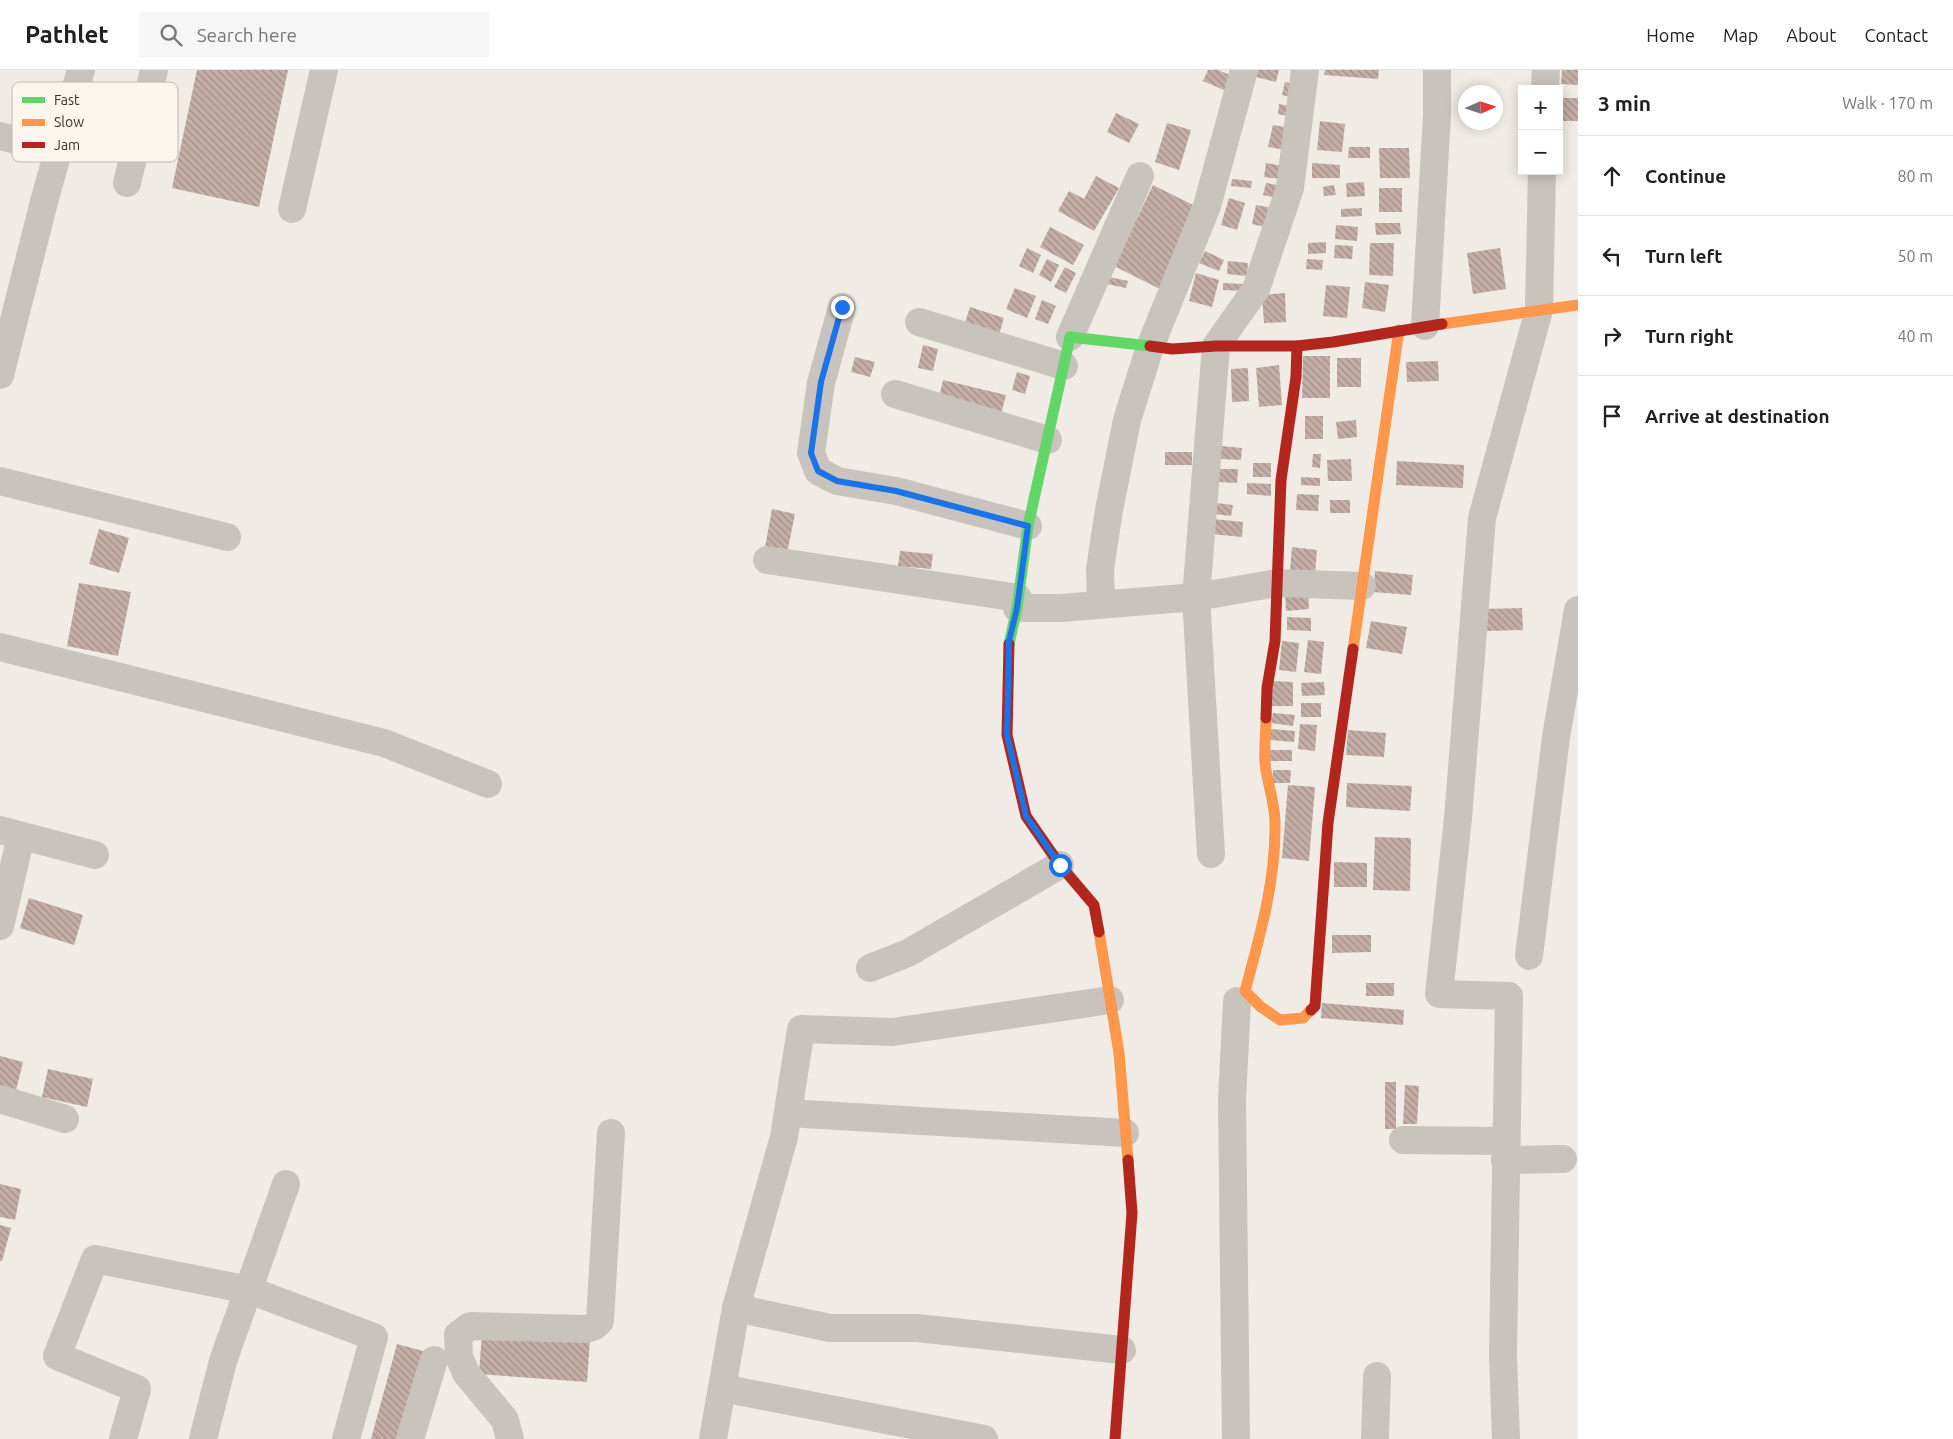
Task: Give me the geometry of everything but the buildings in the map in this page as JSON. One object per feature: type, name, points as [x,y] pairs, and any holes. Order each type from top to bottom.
[{"type":"street","points":[[292,209],[324,70]]},
{"type":"street","points":[[1101,604],[1100,569],[1127,420],[1150,347],[1207,206],[1244,70]]},
{"type":"street","points":[[1211,854],[1196,597],[1216,346],[1256,289],[1290,188],[1305,70]]},
{"type":"street","points":[[1297,346],[1296,377],[1281,480],[1275,641],[1267,688],[1265,763],[1272,795],[1275,823],[1271,878],[1264,920],[1245,990],[1261,1007],[1280,1020],[1303,1018],[1315,1006],[1328,823],[1362,586],[1412,328],[1437,115],[1437,70]]},
{"type":"street","points":[[1545,85],[1546,70]]},
{"type":"street","points":[[0,375],[56,162]]},
{"type":"street","points":[[127,183],[132,162]]},
{"type":"street","points":[[1506,1439],[1503,1355],[1508,996],[1439,994],[1458,818],[1482,518],[1539,310],[1542,175]]},
{"type":"street","points":[[1115,1439],[1132,1213],[1118,1053],[1110,1000],[1094,905],[1060,865],[1026,816],[1007,735],[1009,641],[1018,603],[1028,526],[1070,337],[1140,176]]},
{"type":"street","points":[[1070,337],[1118,341],[1172,349],[1216,346],[1297,346],[1578,305]]},
{"type":"street","points":[[842,307],[821,382],[811,453],[818,471],[837,481],[896,491],[1028,526]]},
{"type":"street","points":[[919,322],[1064,366]]},
{"type":"street","points":[[895,394],[1048,440]]},
{"type":"street","points":[[0,482],[227,537]]},
{"type":"street","points":[[767,560],[1018,603],[1061,608],[1196,597],[1277,583],[1362,586]]},
{"type":"street","points":[[1529,956],[1556,737],[1578,610]]},
{"type":"street","points":[[0,647],[384,742],[488,784]]},
{"type":"street","points":[[0,926],[11,833],[95,855]]},
{"type":"street","points":[[870,968],[908,954],[1060,865]]},
{"type":"street","points":[[713,1439],[736,1308],[784,1137],[801,1029],[893,1032],[1110,1000]]},
{"type":"street","points":[[1236,1439],[1232,1100],[1237,1001]]},
{"type":"street","points":[[0,1099],[65,1119]]},
{"type":"street","points":[[788,1113],[1125,1133]]},
{"type":"street","points":[[510,1439],[505,1420],[466,1373],[459,1357],[458,1335],[470,1326],[588,1329],[600,1321],[611,1132]]},
{"type":"street","points":[[1403,1140],[1563,1158]]},
{"type":"street","points":[[203,1439],[223,1361],[286,1184]]},
{"type":"street","points":[[123,1439],[137,1389],[57,1356],[95,1259],[249,1290],[374,1337],[346,1439]]},
{"type":"street","points":[[736,1308],[830,1328],[917,1328],[1122,1350]]},
{"type":"street","points":[[410,1439],[434,1360]]},
{"type":"street","points":[[1375,1439],[1377,1376]]},
{"type":"street","points":[[722,1388],[984,1439]]},
{"type":"traffic: fast","points":[[1009,644],[1017,608],[1028,526],[1070,337],[1150,346]]},
{"type":"traffic: slow","points":[[1442,324],[1578,305]]},
{"type":"traffic: slow","points":[[1353,649],[1399,330]]},
{"type":"traffic: slow","points":[[1266,718],[1265,763],[1275,815],[1275,844],[1266,908],[1245,991],[1261,1007],[1280,1020],[1303,1018],[1311,1010]]},
{"type":"traffic: slow","points":[[1099,932],[1119,1053],[1128,1160]]},
{"type":"traffic: jam","points":[[1150,346],[1172,349],[1216,346],[1297,346],[1442,324]]},
{"type":"traffic: jam","points":[[1266,718],[1267,688],[1275,641],[1281,480],[1296,377],[1297,346]]},
{"type":"traffic: jam","points":[[1009,644],[1007,735],[1026,816],[1060,865],[1094,905],[1099,932]]},
{"type":"traffic: jam","points":[[1311,1010],[1315,1006],[1328,823],[1353,649]]},
{"type":"traffic: jam","points":[[1115,1439],[1132,1213],[1128,1160]]},
{"type":"route","points":[[842,307],[821,382],[811,453],[818,471],[837,481],[896,491],[1028,526],[1017,608],[1009,641],[1007,735],[1026,816],[1060,865]]}]
